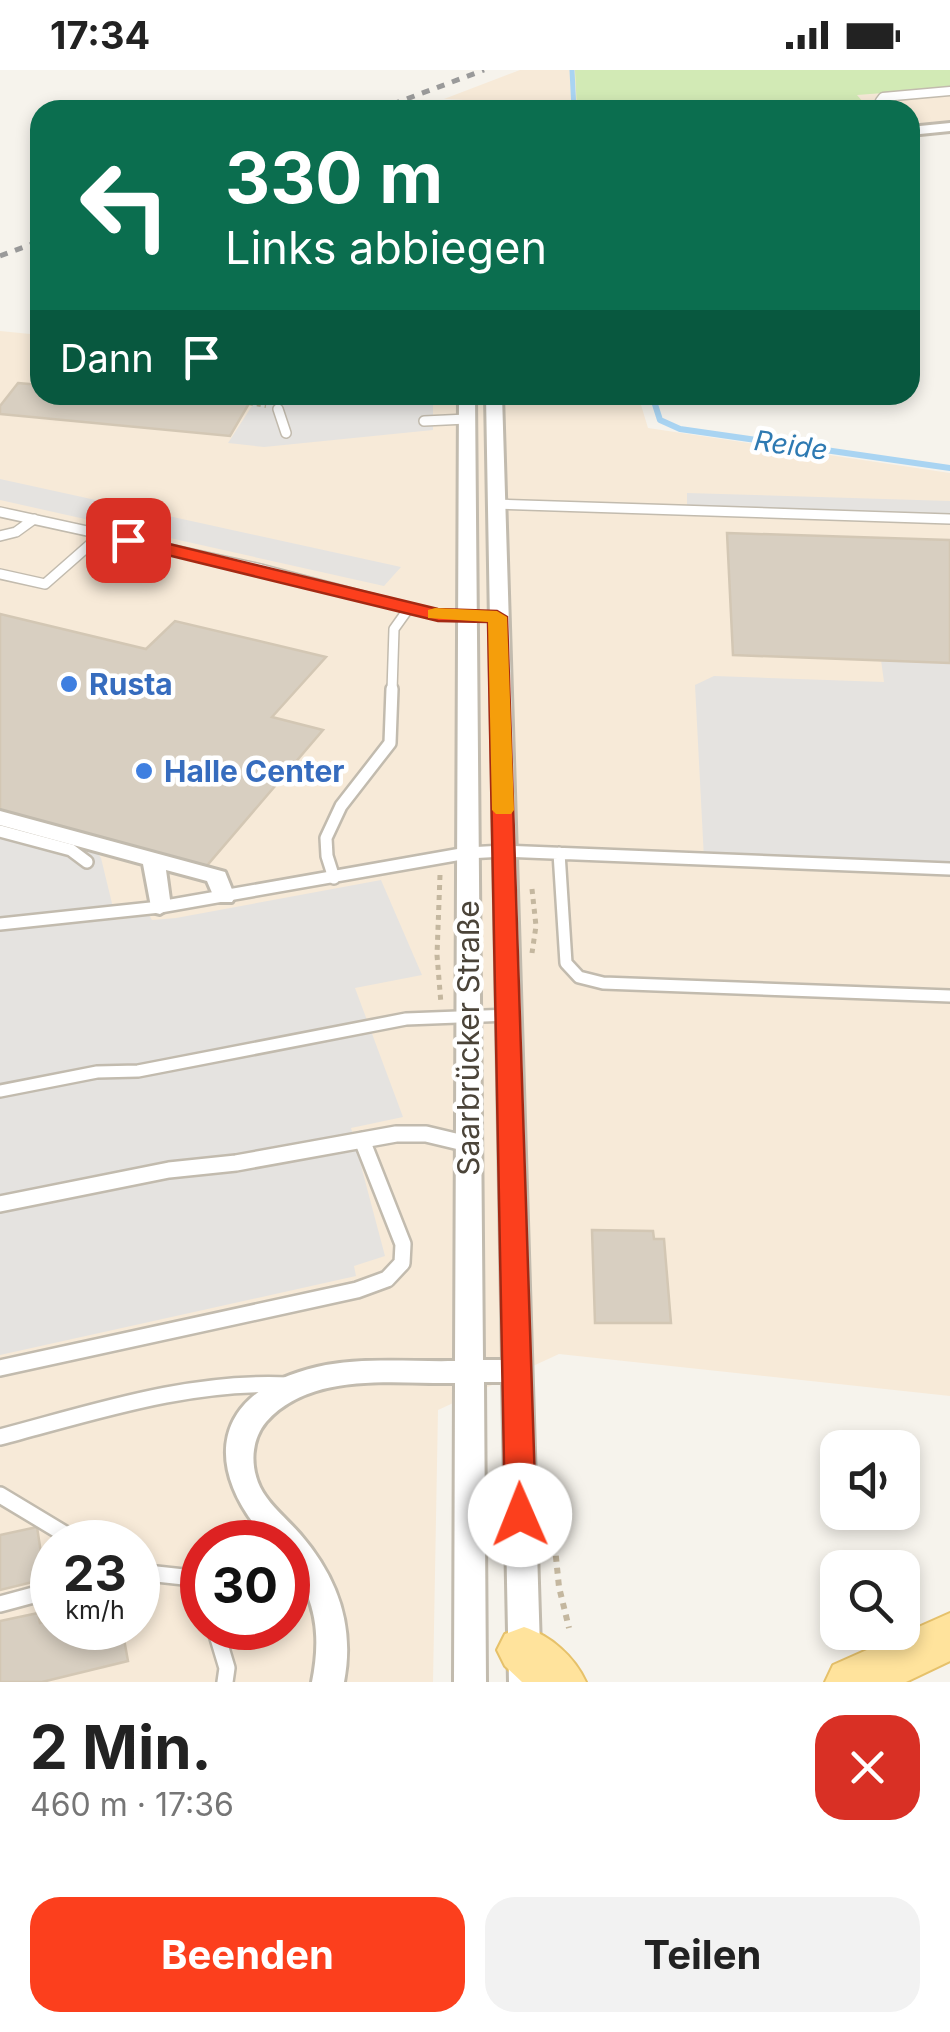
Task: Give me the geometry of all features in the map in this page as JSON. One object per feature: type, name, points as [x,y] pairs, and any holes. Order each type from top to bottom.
[{"type":"main road","points":[[852,1682],[950,1636]]},
{"type":"street","points":[[920,120],[950,117]]},
{"type":"street","points":[[920,130],[950,127]]},
{"type":"street","name":"Saarbrücker Straße","points":[[467,405],[470,1682]]},
{"type":"street","name":"Saarbrücker Straße","points":[[494,405],[518,1371],[536,1671]]},
{"type":"street","points":[[0,818],[17,831],[218,877],[224,897]]},
{"type":"street","points":[[153,860],[160,907]]},
{"type":"street","points":[[328,1682],[334,1632],[330,1609],[301,1556],[249,1496],[240,1472],[242,1432],[258,1411],[293,1386],[342,1373],[518,1371]]},
{"type":"lane","points":[[881,100],[950,91]]},
{"type":"lane","points":[[278,409],[286,433]]},
{"type":"lane","points":[[424,421],[467,419]]},
{"type":"lane","points":[[496,504],[950,518]]},
{"type":"lane","points":[[0,512],[261,569],[410,608],[466,617],[497,617]]},
{"type":"lane","points":[[0,536],[16,532],[34,520]]},
{"type":"lane","points":[[0,574],[44,584],[102,534]]},
{"type":"lane","points":[[334,878],[324,855],[326,827],[382,759],[390,743],[394,629],[410,608]]},
{"type":"lane","points":[[559,852],[566,963],[579,977],[603,983],[950,996]]},
{"type":"lane","points":[[0,924],[160,907],[467,853],[559,852],[950,870]]},
{"type":"lane","points":[[0,1091],[97,1072],[138,1071],[406,1019],[510,1015]]},
{"type":"lane","points":[[0,1204],[169,1170],[236,1163],[369,1138],[410,1133],[469,1144]]},
{"type":"lane","points":[[0,1368],[357,1290],[387,1279],[402,1263],[404,1244],[369,1138]]},
{"type":"lane","points":[[0,1437],[210,1386],[256,1381],[293,1386]]},
{"type":"lane","points":[[0,1495],[41,1520]]},
{"type":"lane","points":[[0,1604],[30,1596]]},
{"type":"lane","points":[[221,1650],[225,1682]]},
{"type":"shaded area","points":[[520,70],[950,70],[950,133],[920,137],[920,100],[444,99]]},
{"type":"shaded area","points":[[0,331],[30,334],[30,405],[641,405],[648,428],[950,473],[950,1396],[559,1354],[438,1410],[433,1682],[0,1682]]},
{"type":"shaded area","points":[[253,405],[433,405],[433,430],[264,447],[228,443]]},
{"type":"shaded area","points":[[0,479],[401,567],[384,586],[0,500]]},
{"type":"shaded area","points":[[687,493],[950,501],[950,519],[687,509]]},
{"type":"shaded area","points":[[881,660],[950,663],[950,874],[704,859],[695,685],[714,676],[884,682]]},
{"type":"shaded area","points":[[0,821],[94,849],[101,858],[116,920],[149,915],[152,920],[176,918],[381,880],[422,975],[355,988],[403,1117],[351,1128],[385,1256],[354,1266],[356,1276],[0,1355]]},
{"type":"green space","points":[[575,70],[950,70],[950,88],[857,95],[861,100],[576,100]]},
{"type":"building","points":[[18,383],[30,384],[30,405],[248,405],[230,436],[0,414],[0,406]]},
{"type":"building","points":[[727,533],[950,540],[950,663],[733,655]]},
{"type":"building","name":"Halle Center","points":[[0,614],[146,649],[175,621],[326,657],[272,717],[323,730],[204,869],[0,812]]},
{"type":"building","points":[[592,1230],[653,1231],[654,1239],[664,1239],[671,1323],[595,1323]]},
{"type":"building","points":[[30,1529],[30,1583],[0,1590],[0,1535]]},
{"type":"building","points":[[30,1615],[30,1650],[126,1650],[128,1661],[42,1682],[0,1682],[0,1621]]},
{"type":"waterway","name":"Reide","points":[[572,70],[574,100]]},
{"type":"waterway","name":"Reide","points":[[655,405],[660,420],[680,429],[950,468]]},
{"type":"railway","points":[[404,100],[484,70]]},
{"type":"railway","points":[[0,256],[30,245]]},
{"type":"slow traffic","points":[[435,614],[497,617],[503,810]]},
{"type":"place","name":"Rusta","points":[[69,684]]},
{"type":"place","name":"Halle Center","points":[[144,771]]},
{"type":"route","points":[[128,540],[261,569],[438,615],[497,617],[520,1515]]}]
